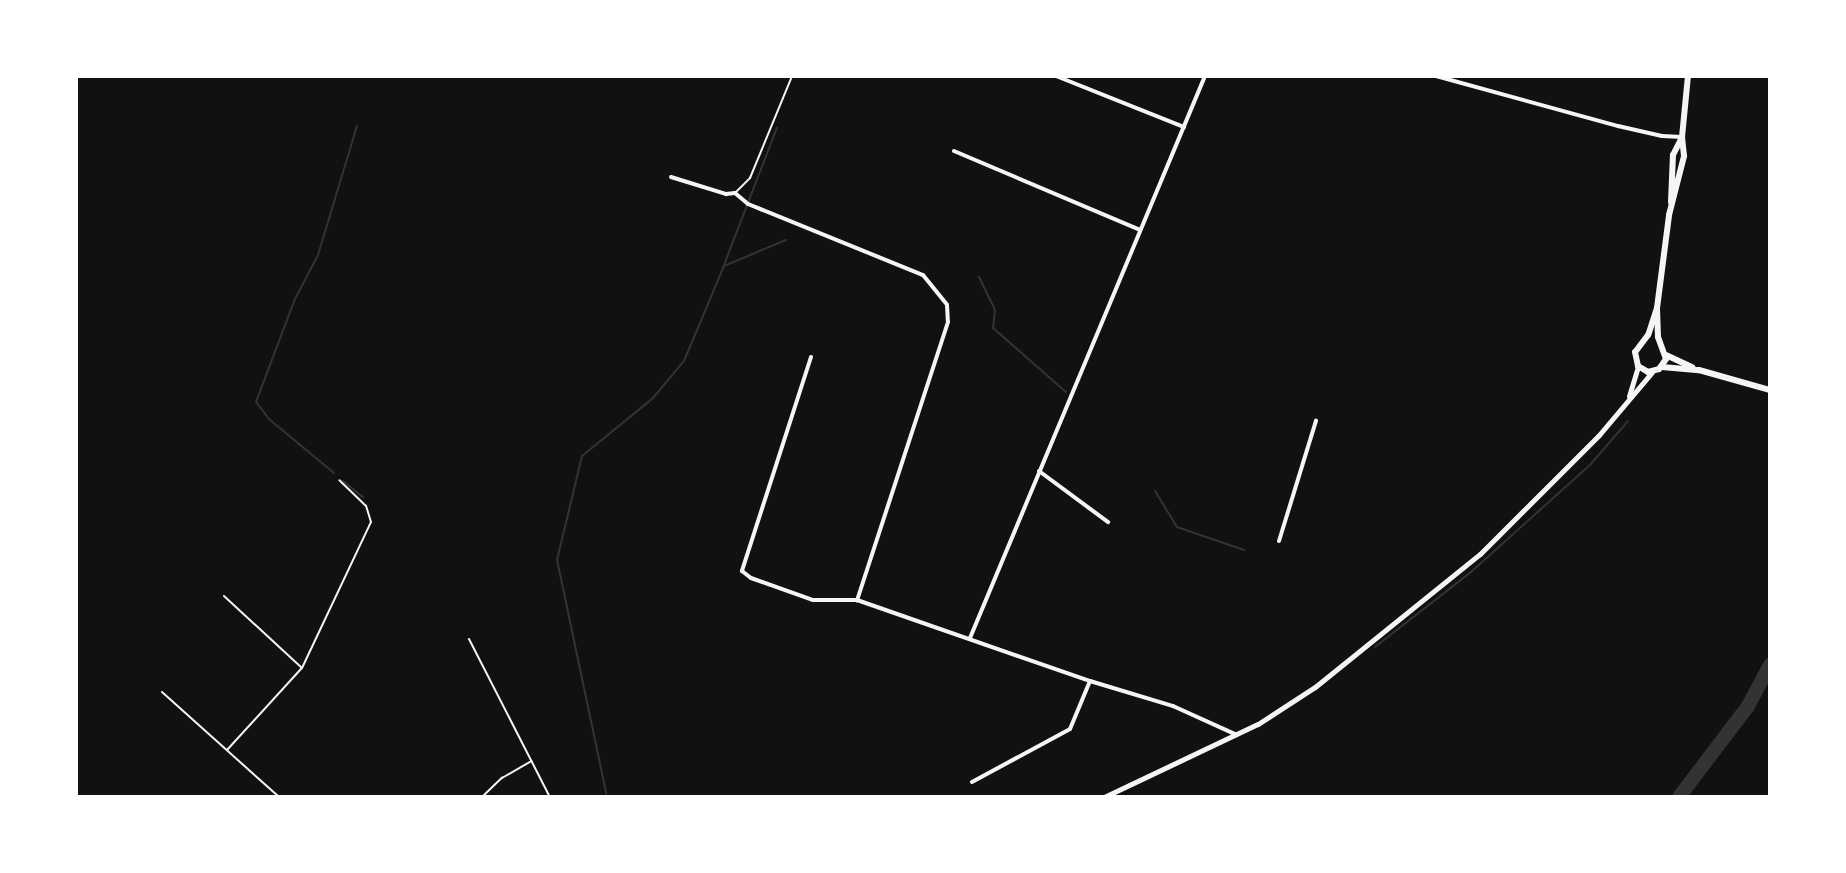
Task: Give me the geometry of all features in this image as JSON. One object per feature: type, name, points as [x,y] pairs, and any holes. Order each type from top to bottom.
[{"type":"main road","points":[[1688,76],[1682,137],[1684,156],[1671,209],[1657,308],[1660,344],[1666,355],[1699,370],[1770,390]]},
{"type":"main road","points":[[1657,308],[1644,342],[1635,352],[1638,366],[1652,372],[1662,367],[1699,370]]},
{"type":"main road","points":[[1644,342],[1660,344]]},
{"type":"main road","points":[[1662,367],[1666,355]]},
{"type":"street","points":[[1056,76],[1184,127]]},
{"type":"street","points":[[970,639],[1205,76]]},
{"type":"street","points":[[1436,76],[1618,126],[1662,136],[1682,137]]},
{"type":"street","points":[[954,151],[1140,230]]},
{"type":"street","points":[[671,177],[726,194],[735,193],[748,204],[923,275],[947,305],[948,322],[857,600]]},
{"type":"street","points":[[811,357],[742,571],[751,578],[813,600],[857,600],[1090,681],[1173,706],[1237,735]]},
{"type":"street","points":[[1626,404],[1638,366]]},
{"type":"street","points":[[1104,797],[1237,735],[1273,716],[1315,687],[1456,574],[1567,468],[1652,372]]},
{"type":"street","points":[[1279,541],[1316,421]]},
{"type":"street","points":[[1039,471],[1108,522]]},
{"type":"street","points":[[972,782],[1070,729],[1090,681]]},
{"type":"lane","points":[[735,193],[750,178],[792,76]]},
{"type":"lane","points":[[227,750],[302,668],[371,522],[366,506],[339,480]]},
{"type":"lane","points":[[224,596],[302,668]]},
{"type":"lane","points":[[469,639],[550,797]]},
{"type":"lane","points":[[162,692],[279,797]]},
{"type":"lane","points":[[482,797],[502,778],[531,761]]},
{"type":"waterway","points":[[334,473],[269,419],[256,402],[295,299],[318,255],[357,126]]},
{"type":"waterway","points":[[724,265],[777,128]]},
{"type":"waterway","points":[[607,797],[557,560],[582,456],[653,398],[684,361],[724,266],[786,240]]},
{"type":"waterway","points":[[979,277],[995,310],[993,328],[1066,392]]},
{"type":"waterway","points":[[1375,647],[1471,572],[1590,465],[1628,421]]},
{"type":"waterway","points":[[343,481],[363,497]]},
{"type":"waterway","points":[[1155,491],[1177,527],[1244,550]]},
{"type":"waterway","points":[[1679,797],[1748,706],[1770,665]]}]
